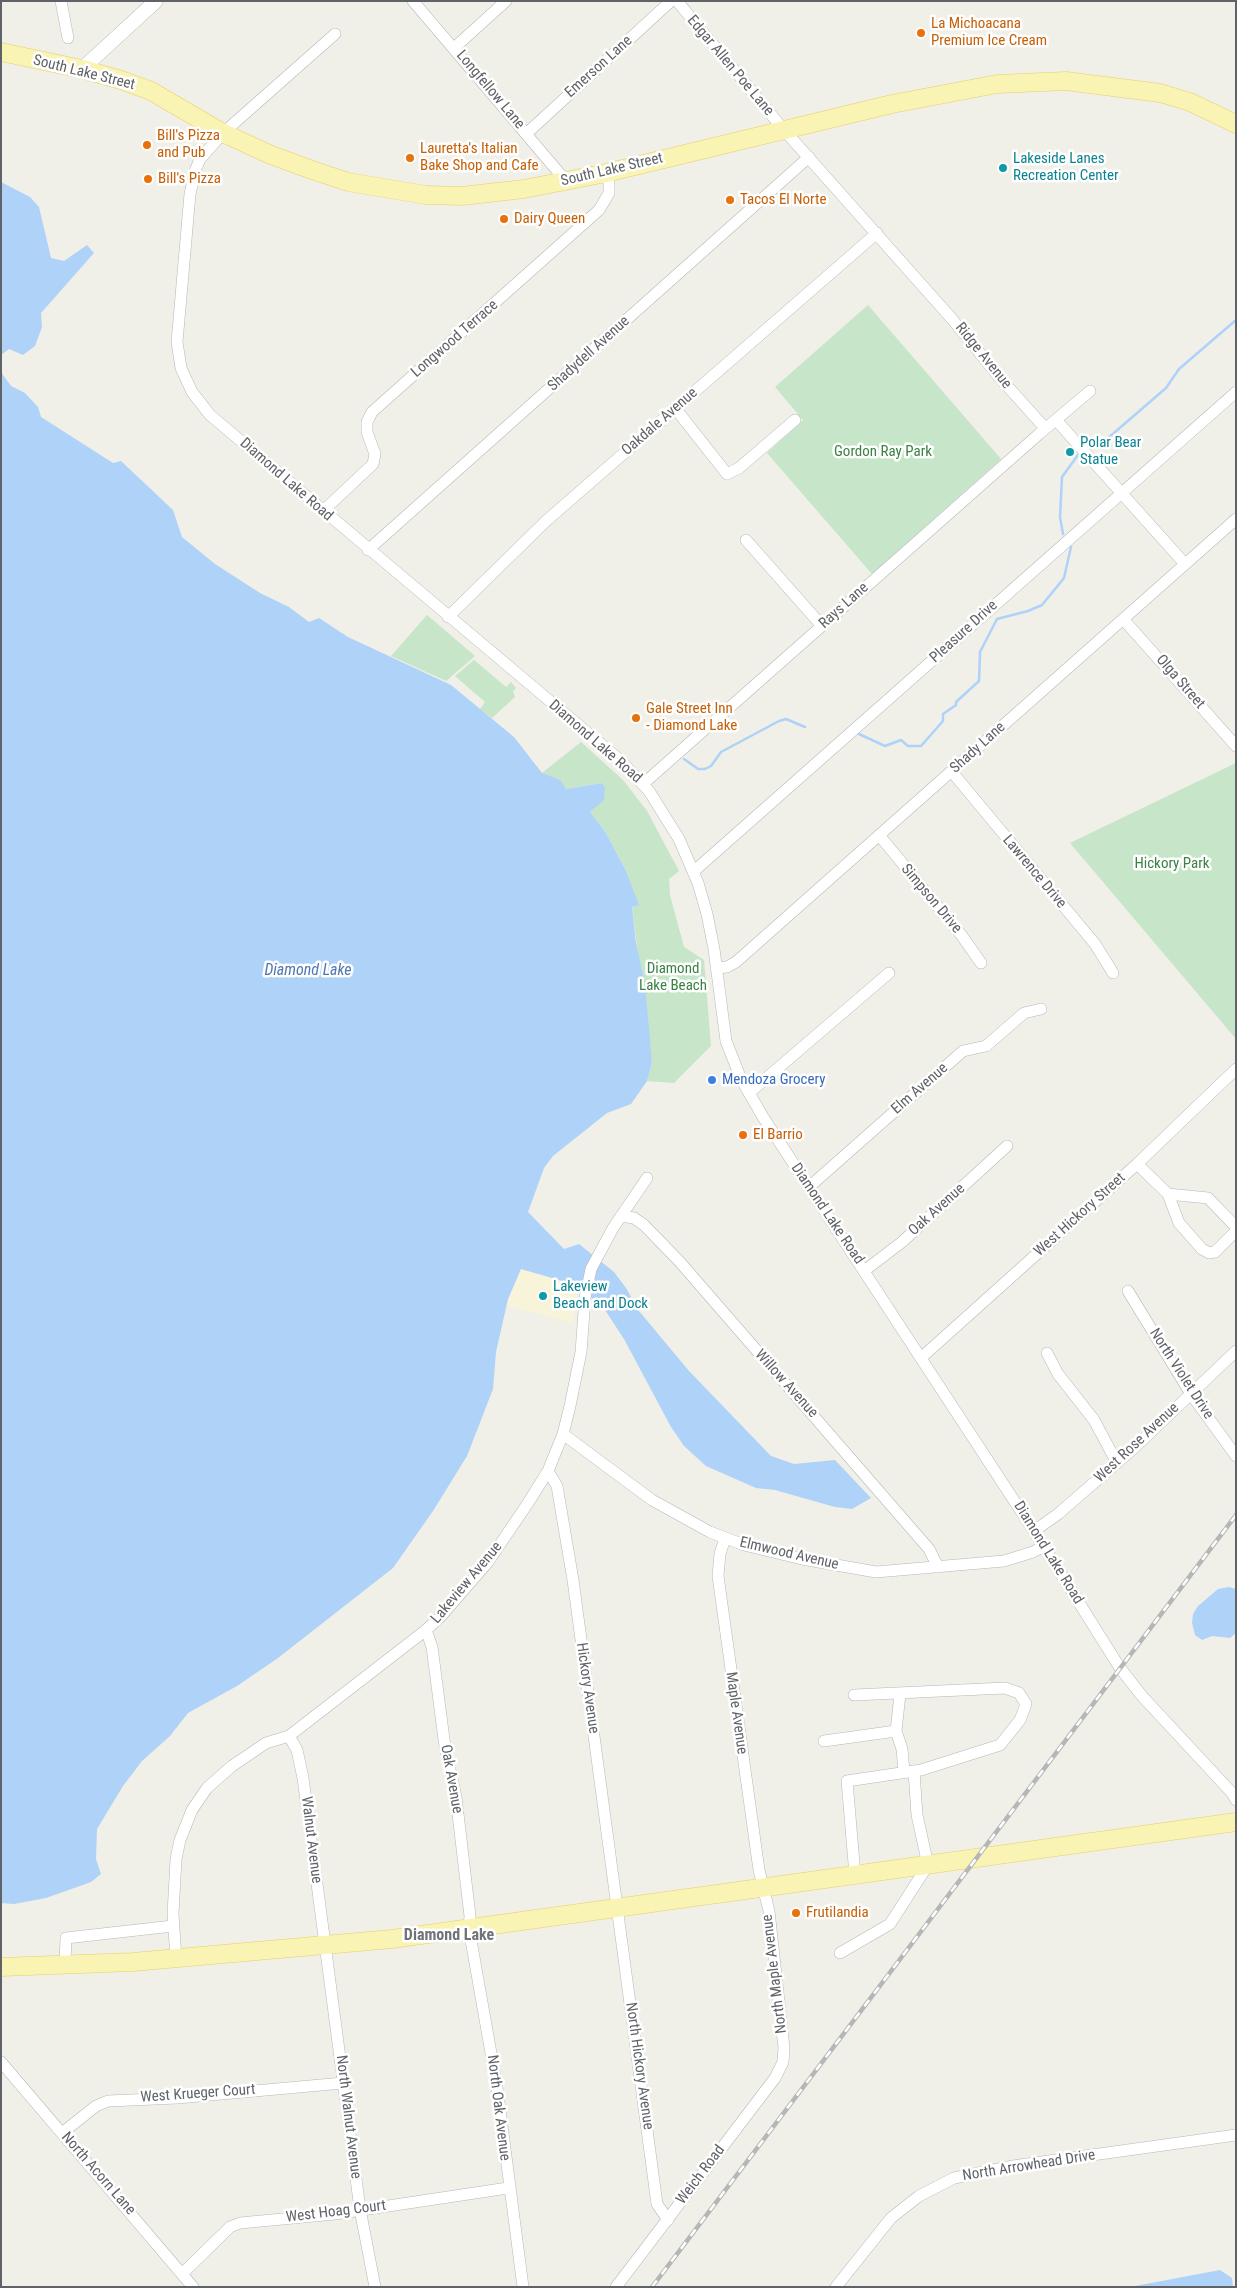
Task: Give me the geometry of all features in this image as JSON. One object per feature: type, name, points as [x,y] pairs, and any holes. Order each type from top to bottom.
[{"type":"main road","name":"South Lake Street","points":[[1,52],[82,69],[151,91],[223,133],[271,155],[348,182],[426,195],[462,196],[524,189],[566,181],[892,104],[997,84],[1066,81],[1160,93],[1190,102],[1236,124]]},
{"type":"main road","points":[[1,1967],[176,1959],[324,1946],[469,1929],[1236,1822]]},
{"type":"street","points":[[61,1],[68,38]]},
{"type":"street","points":[[82,69],[156,1]]},
{"type":"street","name":"Longfellow Lane","points":[[414,1],[566,181]]},
{"type":"street","points":[[454,48],[506,1]]},
{"type":"street","name":"Emerson Lane","points":[[527,134],[671,1]]},
{"type":"street","name":"Edgar Allen Poe Lane","points":[[677,1],[784,130]]},
{"type":"street","name":"Diamond Lake Road","points":[[335,34],[223,133],[200,159],[190,194],[177,342],[181,368],[192,392],[210,415],[368,550],[620,760],[643,784],[667,818],[693,872],[707,914],[726,1041],[741,1079],[749,1093],[922,1357],[1129,1681],[1232,1793],[1236,1800]]},
{"type":"street","name":"Ridge Avenue","points":[[784,130],[877,233],[1045,428]]},
{"type":"street","name":"Shadydell Avenue","points":[[368,550],[809,157]]},
{"type":"street","name":"Longwood Terrace","points":[[323,511],[373,464],[375,454],[367,432],[367,422],[372,412],[599,210],[609,193],[609,182],[606,173]]},
{"type":"street","name":"Oakdale Avenue","points":[[448,617],[546,522],[877,233]]},
{"type":"street","points":[[1045,428],[1057,421],[1090,391]]},
{"type":"street","name":"Pleasure Drive","points":[[693,872],[1236,392]]},
{"type":"street","points":[[675,408],[727,474],[731,474],[794,420]]},
{"type":"street","points":[[1057,421],[1122,491],[1185,564]]},
{"type":"street","name":"Rays Lane","points":[[643,784],[1045,428]]},
{"type":"street","name":"Shady Lane","points":[[716,968],[736,962],[1236,519]]},
{"type":"street","points":[[746,540],[822,626]]},
{"type":"street","name":"Olga Street","points":[[1123,618],[1236,746]]},
{"type":"street","name":"Lawrence Drive","points":[[952,772],[1094,944],[1113,973]]},
{"type":"street","name":"Simpson Drive","points":[[879,836],[962,936],[981,964]]},
{"type":"street","points":[[749,1093],[889,973]]},
{"type":"street","name":"Elm Avenue","points":[[809,1187],[963,1051],[986,1046],[1024,1013],[1041,1009]]},
{"type":"street","name":"West Hickory Street","points":[[922,1357],[1137,1164],[1236,1069]]},
{"type":"street","name":"Oak Avenue","points":[[864,1270],[902,1242],[1007,1146]]},
{"type":"street","points":[[1137,1164],[1168,1194],[1179,1223],[1202,1249],[1209,1253],[1215,1252],[1236,1231]]},
{"type":"street","name":"Lakeview Avenue","points":[[176,1959],[173,1881],[176,1859],[180,1840],[192,1810],[207,1788],[232,1766],[266,1743],[289,1736],[426,1630],[442,1615],[488,1562],[548,1471],[563,1434],[581,1352],[585,1298],[591,1269],[621,1216],[647,1178]]},
{"type":"street","points":[[1168,1194],[1208,1198],[1236,1227]]},
{"type":"street","name":"Willow Avenue","points":[[621,1216],[634,1218],[644,1225],[679,1261],[929,1549],[938,1567]]},
{"type":"street","name":"North Violet Drive","points":[[1128,1291],[1191,1394],[1236,1456]]},
{"type":"street","name":"West Rose Avenue","points":[[1034,1531],[1058,1514],[1117,1464],[1236,1351]]},
{"type":"street","points":[[1047,1353],[1058,1374],[1094,1420],[1117,1464]]},
{"type":"street","name":"Elmwood Avenue","points":[[563,1434],[652,1500],[744,1546],[802,1559],[876,1572],[1004,1561],[1033,1552],[1044,1546]]},
{"type":"street","name":"Hickory Avenue","points":[[548,1471],[554,1479],[558,1493],[573,1580],[618,1908]]},
{"type":"street","name":"Maple Avenue","points":[[725,1538],[720,1554],[718,1576],[762,1887]]},
{"type":"street","name":"Oak Avenue","points":[[426,1630],[432,1647],[445,1747],[456,1797],[470,1916],[469,1929]]},
{"type":"street","points":[[854,1695],[1005,1688],[1019,1693],[1026,1704],[1020,1720],[1000,1745],[942,1764],[909,1772],[847,1781],[855,1875]]},
{"type":"street","points":[[840,1953],[890,1924],[928,1865],[916,1815],[909,1772],[896,1731],[900,1694]]},
{"type":"street","points":[[824,1741],[896,1731]]},
{"type":"street","name":"Walnut Avenue","points":[[289,1736],[297,1750],[303,1778],[324,1946]]},
{"type":"street","name":"North Maple Avenue","points":[[762,1887],[769,1911],[784,2048],[783,2062]]},
{"type":"street","name":"North Hickory Avenue","points":[[618,1908],[657,2204],[668,2220]]},
{"type":"street","points":[[65,1964],[66,1938],[174,1926]]},
{"type":"street","name":"North Oak Avenue","points":[[469,1929],[497,2087],[508,2188],[523,2287]]},
{"type":"street","name":"North Walnut Avenue","points":[[324,1946],[360,2209],[375,2287]]},
{"type":"street","name":"North Acorn Lane","points":[[1,2062],[193,2287]]},
{"type":"street","name":"Weich Road","points":[[616,2287],[775,2078],[783,2062]]},
{"type":"street","name":"West Krueger Court","points":[[62,2132],[96,2106],[108,2101],[177,2098],[344,2083]]},
{"type":"street","name":"North Arrowhead Drive","points":[[836,2287],[891,2218],[919,2196],[939,2184],[980,2171],[1236,2135]]},
{"type":"street","name":"West Hoag Court","points":[[182,2274],[230,2227],[240,2223],[335,2214],[508,2188]]},
{"type":"green space","name":"Gordon Ray Park","points":[[868,305],[1001,459],[872,574],[767,453],[803,420],[775,387]]},
{"type":"green space","points":[[427,615],[475,656],[446,681],[391,656]]},
{"type":"green space","points":[[474,660],[506,687],[511,682],[516,688],[513,691],[515,697],[492,718],[480,709],[485,702],[455,676]]},
{"type":"green space","name":"Diamond Lake Beach","points":[[581,742],[623,780],[647,811],[679,871],[669,879],[670,895],[684,947],[704,960],[711,1046],[674,1083],[647,1081],[652,1063],[632,907],[638,905],[626,871],[606,833],[590,812],[605,787],[602,783],[566,789],[542,773]]},
{"type":"green space","name":"Hickory Park","points":[[1236,763],[1236,1039],[1070,843]]},
{"type":"sand","name":"Lakeview Beach and Dock","points":[[521,1269],[569,1283],[577,1293],[573,1323],[506,1306]]},
{"type":"water","points":[[1,182],[30,197],[39,207],[51,258],[64,261],[87,245],[94,253],[41,313],[42,327],[35,346],[23,355],[9,349],[1,355]]},
{"type":"water","name":"Diamond Lake","points":[[1,372],[11,386],[25,393],[38,407],[41,417],[113,463],[121,461],[173,510],[182,537],[215,564],[260,593],[289,607],[309,622],[319,618],[348,637],[451,685],[514,737],[542,773],[560,780],[566,789],[602,783],[605,787],[604,800],[590,812],[606,833],[626,871],[639,905],[632,907],[636,943],[645,984],[652,1063],[647,1081],[631,1104],[607,1113],[553,1156],[544,1168],[528,1212],[564,1249],[579,1244],[614,1272],[639,1311],[689,1371],[771,1456],[794,1464],[835,1460],[871,1498],[852,1509],[835,1507],[775,1490],[756,1488],[706,1466],[684,1446],[671,1427],[624,1339],[603,1307],[576,1285],[521,1269],[508,1299],[496,1352],[493,1389],[467,1456],[433,1511],[393,1568],[278,1658],[237,1686],[188,1713],[170,1736],[142,1761],[123,1786],[97,1829],[96,1859],[101,1874],[91,1882],[46,1898],[14,1904],[1,1903]]},
{"type":"water","points":[[1229,1587],[1236,1589],[1236,1633],[1230,1638],[1212,1636],[1202,1640],[1195,1635],[1192,1623],[1193,1614],[1198,1606],[1218,1589]]},
{"type":"water","points":[[1220,2270],[1232,2278],[1233,2287],[1130,2287]]},
{"type":"waterway","points":[[1088,446],[1100,445],[1166,388],[1179,369],[1236,320]]},
{"type":"waterway","points":[[1063,534],[1060,517],[1062,477],[1078,455]]},
{"type":"waterway","points":[[859,734],[885,746],[901,740],[908,746],[921,746],[943,721],[943,714],[956,705],[956,702],[979,681],[980,652],[997,619],[1028,611],[1042,605],[1064,578],[1071,547]]},
{"type":"waterway","points":[[684,759],[698,769],[705,769],[711,766],[721,752],[779,721],[786,719],[805,727]]},
{"type":"railway","points":[[652,2287],[1236,1515]]},
{"type":"place","name":"La Michoacana Premium Ice Cream","points":[[921,33]]},
{"type":"place","name":"Bill's Pizza and Pub","points":[[147,145]]},
{"type":"place","name":"Lauretta's Italian Bake Shop and Cafe","points":[[410,158]]},
{"type":"place","name":"Lakeside Lanes Recreation Center","points":[[1003,168]]},
{"type":"place","name":"Bill's Pizza","points":[[148,179]]},
{"type":"place","name":"Tacos El Norte","points":[[730,200]]},
{"type":"place","name":"Dairy Queen","points":[[504,219]]},
{"type":"place","name":"Polar Bear Statue","points":[[1070,452]]},
{"type":"place","name":"Gale Street Inn - Diamond Lake","points":[[636,718]]},
{"type":"place","name":"Mendoza Grocery","points":[[712,1080]]},
{"type":"place","name":"El Barrio","points":[[743,1135]]},
{"type":"place","name":"Lakeview Beach and Dock","points":[[543,1296]]},
{"type":"place","name":"Frutilandia","points":[[796,1913]]},
{"type":"district","name":"Diamond Lake","points":[[449,1936]]}]
